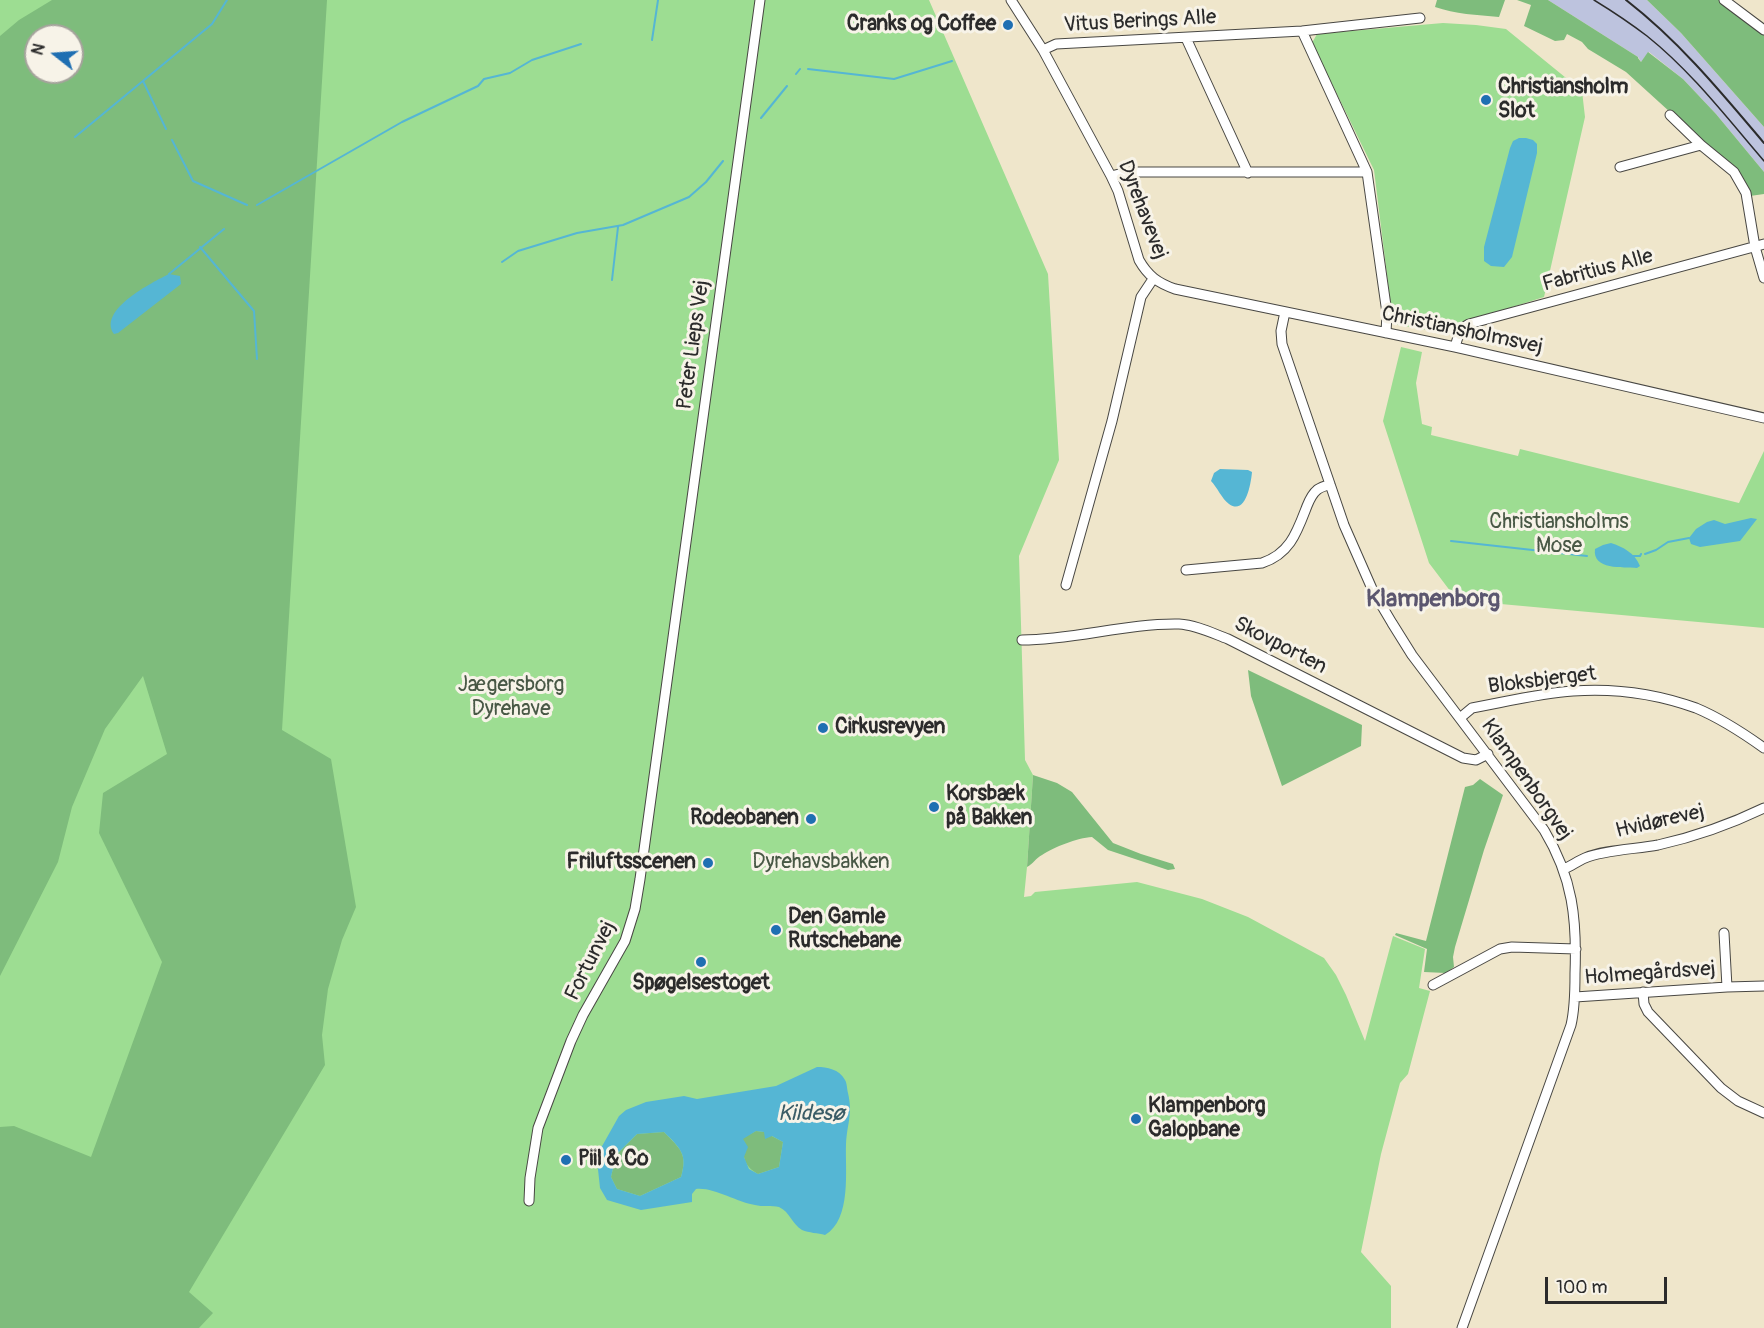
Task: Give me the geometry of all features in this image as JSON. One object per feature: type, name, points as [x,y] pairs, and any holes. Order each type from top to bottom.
[{"type":"street","name":"Peter Lieps Vej","points":[[665,695],[760,0]]},
{"type":"street","name":"Dyrehavevej","points":[[1011,0],[1043,50],[1112,176],[1139,260],[1144,270],[1154,279],[1141,297],[1112,421],[1066,585]]},
{"type":"street","points":[[1724,0],[1764,30]]},
{"type":"street","name":"Vitus Berings Alle","points":[[1043,50],[1056,44],[1302,31],[1420,18]]},
{"type":"street","points":[[1302,31],[1367,172],[1387,313],[1386,333]]},
{"type":"street","points":[[1186,38],[1248,173]]},
{"type":"street","points":[[1670,115],[1734,172],[1742,183],[1759,246],[1764,278]]},
{"type":"street","points":[[1620,167],[1701,145]]},
{"type":"street","points":[[1112,176],[1127,171],[1367,172]]},
{"type":"street","name":"Fabritius Alle","points":[[1455,347],[1462,327],[1469,324],[1759,246]]},
{"type":"street","name":"Christiansholmsvej","points":[[1154,279],[1175,289],[1455,347],[1764,418]]},
{"type":"street","name":"Klampenborgvej","points":[[1285,312],[1281,330],[1282,344],[1357,557],[1377,598],[1412,655],[1488,754],[1555,848],[1564,869],[1575,920],[1575,997],[1571,1025],[1462,1328]]},
{"type":"street","points":[[1186,570],[1273,560],[1290,544],[1316,490],[1330,484]]},
{"type":"street","name":"Skovporten","points":[[1022,639],[1040,640],[1180,624],[1201,628],[1228,639],[1463,758],[1476,760],[1488,754]]},
{"type":"street","name":"Bloksbjerget","points":[[1460,718],[1472,708],[1570,691],[1627,692],[1653,696],[1696,709],[1716,718],[1764,748]]},
{"type":"street","name":"Fortunvej","points":[[529,1201],[538,1128],[583,1015],[625,941],[634,909],[642,868],[665,695]]},
{"type":"street","name":"Hvidørevej","points":[[1564,869],[1595,855],[1689,837],[1764,808]]},
{"type":"street","name":"Holmegårdsvej","points":[[1724,933],[1727,987]]},
{"type":"street","points":[[1433,985],[1500,949],[1512,947],[1576,949]]},
{"type":"street","name":"Holmegårdsvej","points":[[1575,997],[1764,986]]},
{"type":"street","points":[[1643,992],[1644,1004],[1648,1012],[1721,1088],[1738,1101],[1764,1113]]},
{"type":"shaded area","points":[[1548,0],[1647,0],[1681,33],[1764,127],[1764,172],[1716,114],[1683,79],[1649,52],[1641,62],[1638,57]]},
{"type":"green space","name":"Jægersborg Dyrehave","points":[[0,0],[929,0],[1048,274],[1059,460],[1019,556],[1025,760],[1033,775],[1024,897],[1031,896],[1035,892],[1137,882],[1202,899],[1248,917],[1324,958],[1346,995],[1365,1041],[1393,936],[1425,949],[1419,988],[1430,991],[1408,1074],[1400,1083],[1381,1154],[1361,1252],[1391,1286],[1391,1328],[0,1328]]},
{"type":"green space","points":[[52,0],[327,0],[282,730],[331,759],[356,907],[342,940],[328,989],[322,1035],[325,1065],[189,1292],[213,1313],[199,1328],[0,1328],[0,1127],[14,1126],[91,1157],[162,962],[99,833],[103,793],[167,754],[143,676],[105,729],[72,807],[58,862],[0,976],[0,36],[19,20]]},
{"type":"green space","points":[[1437,0],[1505,0],[1499,17],[1466,14],[1435,7]]},
{"type":"green space","points":[[1517,0],[1548,0],[1638,57],[1641,62],[1648,52],[1683,79],[1716,114],[1764,172],[1764,194],[1750,196],[1703,142],[1626,72],[1567,34],[1564,40],[1555,41],[1524,26],[1531,5]]},
{"type":"green space","points":[[1647,0],[1722,0],[1764,34],[1764,127],[1681,33]]},
{"type":"green space","points":[[1443,23],[1506,29],[1582,91],[1585,117],[1544,297],[1462,323],[1455,335],[1393,324],[1374,170],[1312,43],[1317,34]]},
{"type":"green space","name":"Christiansholms Mose","points":[[1401,347],[1422,352],[1416,383],[1422,424],[1432,427],[1431,435],[1518,456],[1520,449],[1739,503],[1764,451],[1764,628],[1457,600],[1429,563],[1383,421]]},
{"type":"green space","points":[[1248,670],[1362,725],[1361,746],[1282,786],[1251,696]]},
{"type":"green space","points":[[1033,775],[1057,783],[1072,792],[1113,843],[1173,864],[1175,869],[1168,870],[1108,850],[1092,837],[1053,849],[1027,867]]},
{"type":"green space","points":[[1480,779],[1503,795],[1455,947],[1454,967],[1446,973],[1424,972],[1427,949],[1395,935],[1396,933],[1426,941],[1465,787],[1473,785]]},
{"type":"green space","points":[[756,1131],[764,1132],[783,1142],[779,1167],[758,1174],[746,1163],[742,1138]]},
{"type":"green space","points":[[664,1132],[683,1157],[681,1177],[640,1196],[617,1189],[611,1177],[616,1155],[637,1134]]},
{"type":"water","points":[[1519,138],[1533,140],[1537,144],[1537,153],[1512,257],[1504,267],[1491,266],[1484,261],[1484,247],[1510,148],[1513,141]]},
{"type":"water","points":[[169,274],[180,276],[181,284],[114,334],[111,325],[113,316],[120,307],[140,290]]},
{"type":"water","points":[[1220,469],[1252,472],[1246,497],[1240,506],[1235,507],[1226,502],[1211,481],[1214,473]]},
{"type":"water","points":[[1751,518],[1757,519],[1740,541],[1700,547],[1691,544],[1689,538],[1696,529],[1707,522],[1714,520],[1725,524]]},
{"type":"water","points":[[1611,543],[1628,551],[1640,566],[1637,568],[1617,567],[1598,561],[1595,549]]},
{"type":"water","name":"Kildesø","points":[[817,1067],[836,1071],[846,1083],[850,1107],[846,1144],[845,1193],[840,1218],[834,1228],[825,1235],[802,1230],[779,1207],[758,1206],[703,1189],[696,1189],[692,1194],[692,1202],[641,1210],[607,1200],[600,1188],[597,1160],[619,1116],[626,1110],[646,1102],[684,1096],[697,1099],[776,1086]],"holes":[[[756,1131],[764,1132],[765,1139],[772,1136],[783,1142],[779,1167],[758,1174],[749,1169],[744,1157],[748,1147],[743,1139]],[[664,1132],[683,1157],[681,1177],[640,1196],[617,1189],[611,1177],[616,1155],[637,1134]]]},
{"type":"waterway","points":[[75,137],[212,24],[227,0]]},
{"type":"waterway","points":[[652,40],[658,0]]},
{"type":"waterway","points":[[257,205],[402,122],[478,86],[484,79],[510,73],[532,60],[581,44]]},
{"type":"waterway","points":[[808,69],[894,79],[952,61]]},
{"type":"waterway","points":[[796,74],[800,69]]},
{"type":"waterway","points":[[143,81],[166,129]]},
{"type":"waterway","points":[[761,118],[787,86]]},
{"type":"waterway","points":[[172,140],[193,181],[247,205]]},
{"type":"waterway","points":[[502,262],[518,251],[577,233],[623,225],[689,197],[706,182],[723,161]]},
{"type":"waterway","points":[[612,280],[618,227]]},
{"type":"waterway","points":[[169,274],[224,229]]},
{"type":"waterway","points":[[200,247],[254,311],[257,359]]},
{"type":"waterway","points":[[1645,554],[1668,542],[1689,538]]},
{"type":"waterway","points":[[1451,541],[1587,556]]},
{"type":"waterway","points":[[1633,556],[1641,554]]},
{"type":"tram line","points":[[1594,0],[1647,36],[1679,65],[1764,161]]},
{"type":"railway","points":[[1626,0],[1682,50],[1764,143]]},
{"type":"place","name":"Cranks og Coffee","points":[[1008,25]]},
{"type":"place","name":"Christiansholm Slot","points":[[1486,100]]},
{"type":"place","name":"Cirkusrevyen","points":[[823,728]]},
{"type":"place","name":"Korsbæk på Bakken","points":[[934,807]]},
{"type":"place","name":"Rodeobanen","points":[[811,819]]},
{"type":"place","name":"Friluftsscenen","points":[[708,863]]},
{"type":"place","name":"Den Gamle Rutschebane","points":[[776,930]]},
{"type":"place","name":"Spøgelsestoget","points":[[701,962]]},
{"type":"place","name":"Klampenborg Galopbane","points":[[1136,1119]]},
{"type":"place","name":"Piil & Co","points":[[566,1160]]},
{"type":"district","name":"Klampenborg","points":[[1433,600]]},
{"type":"park label","name":"Dyrehavsbakken","points":[[821,863]]}]
